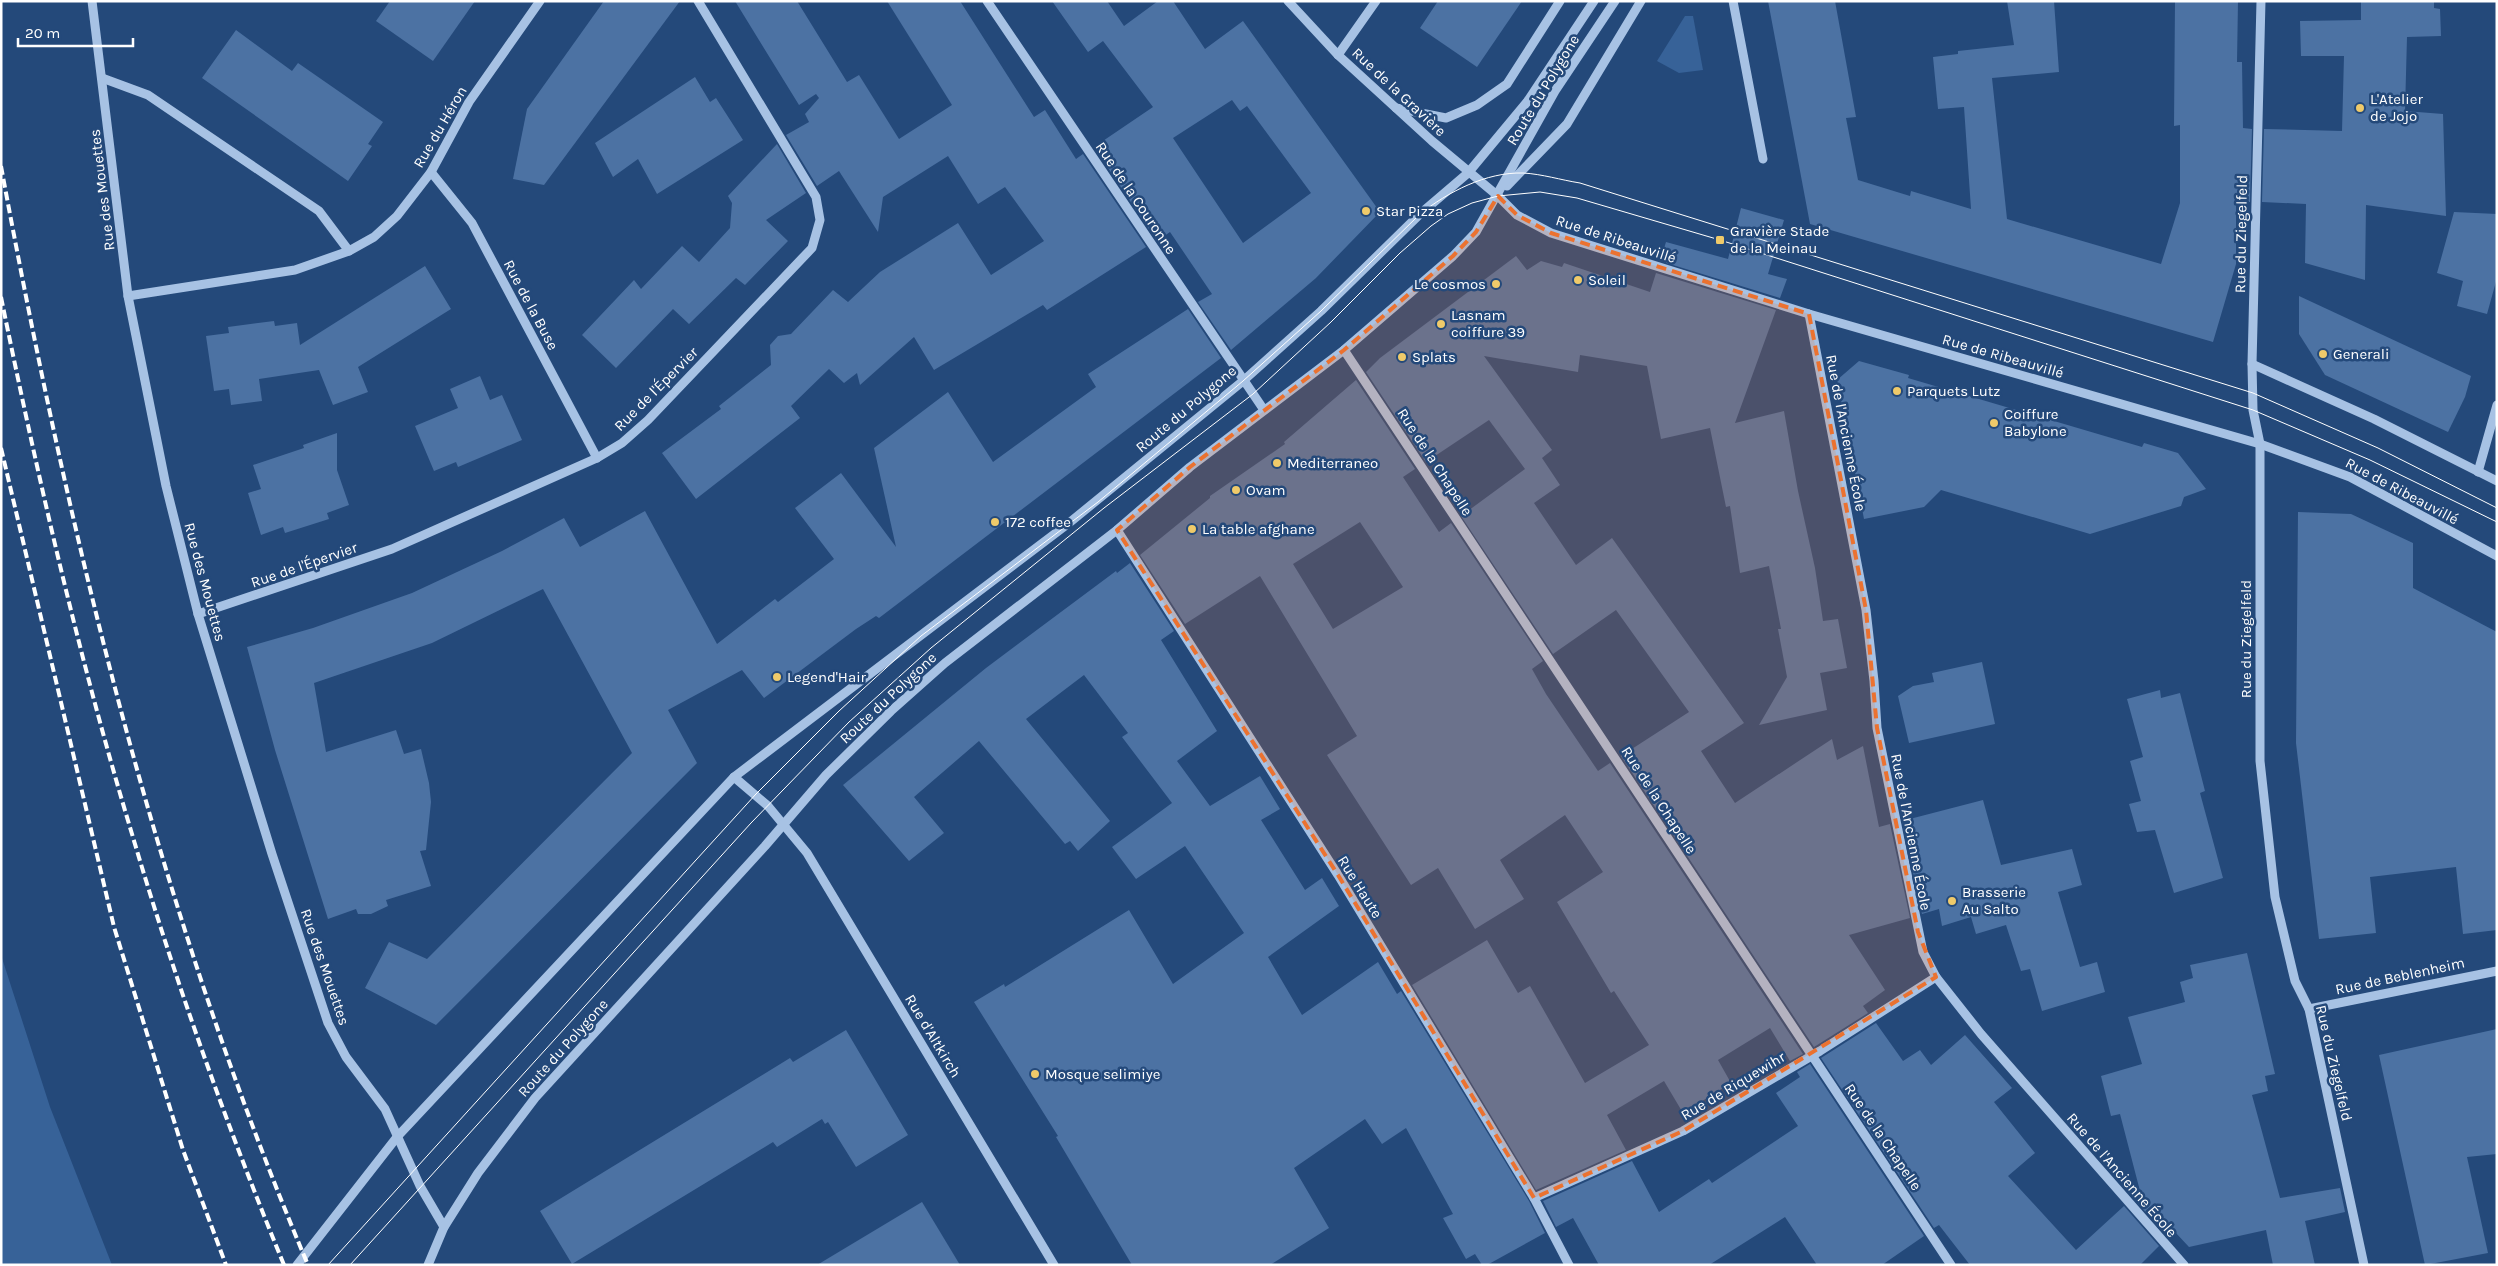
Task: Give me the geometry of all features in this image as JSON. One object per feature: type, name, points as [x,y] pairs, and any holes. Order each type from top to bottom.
[{"type":"street","name":"Rue des Mouettes","points":[[92,1],[128,296],[166,486],[198,614],[260,814],[328,1022],[346,1057],[385,1109],[397,1137]]},
{"type":"street","name":"Rue du Héron","points":[[128,296],[294,270],[349,251],[374,236],[396,216],[431,172],[469,102],[540,1]]},
{"type":"street","name":"Rue de l'Épervier","points":[[198,614],[392,549],[597,458],[622,443],[648,420],[812,248],[820,220],[816,197],[698,1]]},
{"type":"street","name":"Rue de la Couronne","points":[[987,1],[1264,410]]},
{"type":"street","name":"Rue de la Gravière","points":[[1288,1],[1338,54],[1394,108],[1468,174],[1498,196]]},
{"type":"street","points":[[1338,54],[1376,1]]},
{"type":"street","points":[[1394,108],[1446,118],[1477,105],[1507,84],[1560,1]]},
{"type":"street","name":"Route du Polygone","points":[[297,1265],[397,1137],[734,776],[1069,523],[1243,381],[1321,311],[1420,214],[1468,174],[1527,102],[1594,1]]},
{"type":"street","name":"Route du Polygone","points":[[428,1265],[444,1227],[478,1173],[535,1098],[826,775],[891,711],[945,663],[1117,530],[1190,467],[1344,350],[1453,256],[1476,232],[1498,196],[1555,91],[1615,1]]},
{"type":"street","name":"Route du Polygone","points":[[1498,196],[1567,124],[1641,1]]},
{"type":"street","points":[[1733,1],[1763,159]]},
{"type":"street","name":"Rue du Ziegelfeld","points":[[2261,1],[2252,364],[2253,410],[2260,444],[2260,761],[2275,897],[2295,981],[2310,1009],[2364,1265]]},
{"type":"street","points":[[102,78],[148,96],[319,211],[349,251]]},
{"type":"street","name":"Rue de la Buse","points":[[431,172],[472,223],[597,458]]},
{"type":"street","name":"Rue de Ribeauvillé","points":[[1498,196],[1516,215],[1551,233],[1809,314],[2260,444],[2350,477],[2497,556]]},
{"type":"street","name":"Rue de l'Ancienne École","points":[[1809,314],[1866,610],[1874,680],[1876,728],[1923,952],[1936,977],[2007,1064],[2184,1265]]},
{"type":"street","name":"Rue de la Chapelle","points":[[1344,350],[1951,1265]]},
{"type":"street","points":[[2252,364],[2374,419],[2497,482]]},
{"type":"street","points":[[2478,472],[2497,405]]},
{"type":"street","name":"Rue Haute","points":[[1117,530],[1338,875],[1534,1198],[1569,1265]]},
{"type":"street","points":[[734,776],[756,794],[784,823]]},
{"type":"street","name":"Rue d'Altkirch","points":[[784,823],[808,853],[1054,1265]]},
{"type":"street","name":"Rue de Beblenheim","points":[[2310,1009],[2497,971]]},
{"type":"street","name":"Rue de Riquewihr","points":[[1534,1198],[1683,1131],[1811,1056],[1936,977]]},
{"type":"street","points":[[397,1137],[420,1186],[444,1227]]},
{"type":"highlighted area","points":[[1498,196],[1517,215],[1551,233],[1809,314],[1866,610],[1877,728],[1918,932],[1936,977],[1683,1131],[1534,1198],[1338,875],[1117,530],[1190,467],[1344,350],[1453,256],[1476,232]]},
{"type":"shaded area","points":[[1685,16],[1693,16],[1703,70],[1679,73],[1657,61]]},
{"type":"shaded area","points":[[1,955],[50,1107],[112,1265],[1,1265]]},
{"type":"building","points":[[390,1],[475,1],[433,61],[376,21]]},
{"type":"building","points":[[604,1],[680,1],[544,185],[513,179],[527,109]]},
{"type":"building","points":[[735,1],[797,1],[847,82],[859,75],[899,139],[952,105],[887,1],[960,1],[1034,117],[1045,110],[1076,159],[1083,154],[1146,247],[1047,310],[1043,305],[934,370],[914,337],[860,385],[857,373],[844,383],[829,369],[791,406],[800,418],[696,499],[662,453],[721,409],[719,406],[771,365],[770,345],[778,336],[791,334],[833,290],[848,302],[880,272],[958,223],[991,275],[1044,241],[1005,187],[978,204],[948,156],[883,197],[878,232],[839,171],[817,186],[786,135],[809,122],[805,114],[819,98],[816,94],[799,105]]},
{"type":"building","points":[[1052,1],[1107,1],[1124,26],[1158,1],[1173,1],[1205,49],[1243,21],[1380,212],[1316,278],[1231,350],[1198,302],[1212,294],[1170,232],[1157,241],[1094,147],[1153,107],[1103,41],[1088,52]],"holes":[[[1232,100],[1240,111],[1247,106],[1311,193],[1243,243],[1173,138]]]},
{"type":"building","points":[[1438,1],[1522,1],[1477,67],[1420,28]]},
{"type":"building","points":[[1768,1],[1835,1],[1856,117],[1846,118],[1858,180],[1910,196],[1911,191],[1971,209],[1964,107],[1938,109],[1933,57],[1958,54],[1958,51],[2014,45],[2007,1],[2054,1],[2059,72],[1992,78],[2007,219],[2161,264],[2180,203],[2180,125],[2174,126],[2175,1],[2238,1],[2237,62],[2242,62],[2243,128],[2252,129],[2250,202],[2236,202],[2236,264],[2213,342],[1810,224]]},
{"type":"building","points":[[2361,1],[2434,1],[2434,8],[2440,9],[2441,36],[2407,37],[2405,111],[2443,114],[2446,216],[2366,205],[2365,280],[2305,263],[2306,204],[2262,202],[2264,129],[2342,131],[2344,56],[2301,56],[2300,21],[2361,20]]},
{"type":"building","points":[[236,30],[292,71],[298,63],[383,122],[368,144],[372,146],[348,181],[202,78]]},
{"type":"building","points":[[695,77],[710,102],[716,98],[743,140],[657,194],[638,159],[613,177],[595,143]]},
{"type":"building","points":[[777,144],[806,193],[766,220],[788,241],[745,285],[736,278],[689,324],[673,309],[616,368],[582,335],[634,280],[641,289],[682,246],[699,262],[730,228],[732,203],[728,196]]},
{"type":"building","points":[[1741,208],[1784,220],[1768,274],[1787,279],[1780,298],[1660,261],[1666,242],[1728,259]]},
{"type":"building","points":[[2454,212],[2497,214],[2497,278],[2487,314],[2457,306],[2463,281],[2437,273]]},
{"type":"building","points":[[1516,256],[1527,270],[1541,261],[1562,267],[1564,263],[1650,292],[1656,273],[1776,310],[1735,423],[1784,411],[1798,491],[1815,568],[1823,621],[1838,619],[1847,668],[1820,673],[1827,710],[1759,725],[1787,677],[1778,629],[1781,629],[1769,566],[1740,573],[1730,506],[1726,507],[1710,428],[1661,439],[1647,366],[1580,355],[1578,372],[1484,356],[1552,450],[1542,458],[1560,485],[1534,503],[1576,565],[1612,538],[1744,723],[1701,751],[1735,803],[1832,739],[1837,760],[1863,746],[1879,827],[1890,824],[1910,918],[1849,935],[1885,990],[1863,1006],[1868,1013],[1814,1047],[1621,756],[1689,712],[1616,610],[1553,654],[1461,516],[1525,469],[1489,420],[1426,462],[1366,372],[1380,358]]},
{"type":"building","points":[[425,266],[451,309],[358,367],[368,392],[333,405],[319,370],[259,379],[262,401],[231,405],[229,389],[214,391],[206,336],[229,333],[228,327],[274,321],[275,326],[297,323],[300,345]]},
{"type":"building","points":[[2299,296],[2471,376],[2465,397],[2448,432],[2325,375],[2299,334]]},
{"type":"building","points":[[1188,309],[1221,358],[879,618],[876,616],[856,629],[764,698],[742,670],[668,710],[697,763],[436,1025],[365,988],[389,942],[427,959],[632,753],[543,589],[432,643],[314,683],[326,752],[396,730],[404,754],[421,749],[429,783],[431,802],[426,850],[420,851],[431,886],[386,900],[388,906],[371,914],[358,914],[356,909],[328,919],[275,750],[247,647],[313,628],[412,593],[502,551],[564,518],[580,547],[645,511],[717,644],[775,599],[778,602],[834,559],[795,508],[841,473],[896,547],[874,448],[948,392],[993,462],[1096,387],[1088,374]]},
{"type":"building","points":[[1859,361],[1909,375],[1908,378],[2142,447],[2144,443],[2178,453],[2206,489],[2184,497],[2181,506],[2090,534],[1941,490],[1924,507],[1864,519],[1837,380]]},
{"type":"building","points":[[480,376],[490,400],[502,395],[522,440],[458,467],[456,462],[434,471],[415,426],[458,408],[450,389]]},
{"type":"building","points":[[1356,380],[1415,469],[1403,477],[1439,532],[1451,523],[1543,661],[1532,669],[1546,694],[1598,771],[1610,763],[1803,1054],[1790,1061],[1770,1028],[1718,1060],[1731,1083],[1683,1113],[1664,1081],[1607,1115],[1626,1150],[1536,1190],[1412,985],[1487,940],[1518,993],[1530,986],[1585,1083],[1649,1045],[1614,991],[1611,993],[1557,902],[1603,872],[1565,815],[1500,860],[1524,899],[1475,929],[1438,868],[1411,885],[1327,755],[1357,736],[1260,576],[1185,624],[1140,555],[1210,498],[1210,496],[1285,444],[1284,442]],"holes":[[[1360,522],[1403,587],[1333,629],[1293,564]]]},
{"type":"building","points":[[337,433],[337,470],[349,505],[327,513],[329,519],[285,533],[283,527],[261,535],[248,493],[261,489],[253,465],[304,448],[303,445]]},
{"type":"building","points":[[2298,512],[2351,514],[2413,543],[2413,588],[2497,632],[2497,930],[2463,934],[2456,867],[2370,877],[2376,933],[2319,939],[2296,743]]},
{"type":"building","points":[[1130,563],[1174,631],[1161,640],[1217,731],[1177,761],[1210,806],[1260,776],[1280,809],[1261,820],[1305,890],[1322,878],[1339,906],[1268,957],[1302,1015],[1378,962],[1397,994],[1401,991],[1529,1201],[1545,1233],[1487,1265],[1482,1265],[1475,1254],[1466,1259],[1443,1218],[1453,1214],[1406,1128],[1382,1144],[1365,1119],[1294,1168],[1329,1228],[1270,1265],[1132,1265],[1056,1137],[1058,1136],[974,1002],[1004,984],[1005,987],[1129,910],[1173,984],[1244,933],[1185,846],[1136,879],[1112,847],[1172,803],[1122,737],[1128,733],[1084,675],[1026,719],[1110,821],[1078,851],[1070,841],[1065,844],[979,741],[914,797],[944,833],[909,861],[843,785],[986,668],[1116,571],[1117,573]]},
{"type":"building","points":[[1982,662],[1995,724],[1909,743],[1898,696],[1913,686],[1934,682],[1932,673]]},
{"type":"building","points":[[2160,690],[2161,698],[2180,693],[2205,791],[2200,793],[2223,878],[2174,893],[2155,830],[2137,832],[2129,804],[2141,801],[2130,761],[2143,757],[2127,699]]},
{"type":"building","points":[[1983,800],[2001,865],[2072,849],[2082,885],[2058,892],[2080,967],[2097,962],[2105,992],[2042,1011],[2030,969],[2021,971],[2006,925],[1976,934],[1971,917],[1942,926],[1939,909],[1922,914],[1902,821]]},
{"type":"building","points":[[2247,953],[2275,1074],[2265,1076],[2268,1091],[2252,1095],[2280,1198],[2340,1188],[2345,1212],[2305,1221],[2315,1265],[2273,1265],[2266,1230],[2189,1247],[2175,1232],[2169,1238],[2133,1198],[2140,1191],[2120,1114],[2111,1116],[2101,1076],[2142,1064],[2128,1017],[2185,1002],[2180,982],[2193,978],[2190,965]]},
{"type":"building","points":[[1876,1023],[1903,1061],[1920,1050],[1931,1065],[1965,1035],[2012,1088],[1994,1102],[2035,1153],[2008,1176],[2076,1250],[2124,1206],[2159,1246],[2140,1265],[1970,1265],[1939,1225],[1934,1228],[1821,1058]]},
{"type":"building","points":[[2497,1029],[2497,1154],[2467,1157],[2488,1253],[2425,1265],[2379,1055]]},
{"type":"building","points":[[846,1030],[908,1135],[856,1167],[828,1122],[825,1124],[822,1119],[777,1147],[773,1142],[572,1264],[540,1211],[790,1058],[793,1062]]},
{"type":"building","points":[[1810,1064],[1924,1236],[1882,1265],[1817,1265],[1785,1217],[1709,1265],[1599,1265],[1573,1218],[1556,1227],[1543,1201],[1632,1161],[1659,1212],[1709,1179],[1712,1183],[1798,1126],[1776,1093],[1800,1077],[1797,1072]]},
{"type":"building","points":[[922,1202],[960,1265],[817,1265]]},
{"type":"tram line","points":[[328,1265],[756,794],[839,711],[921,636],[1098,502],[1243,381],[1321,311],[1420,214],[1455,191],[1482,180],[1495,176],[1523,173],[1580,183],[2253,393],[2378,448],[2497,508]]},
{"type":"tram line","points":[[350,1265],[751,823],[849,722],[931,648],[1104,508],[1253,394],[1331,322],[1400,253],[1431,226],[1448,214],[1472,203],[1498,196],[1540,192],[1577,198],[1720,240],[2253,410],[2370,460],[2497,522]]},
{"type":"railway","points":[[1,166],[57,446],[89,585],[125,724],[164,861],[207,997],[255,1132],[308,1265]]},
{"type":"railway","points":[[1,297],[30,433],[77,634],[94,701],[148,889],[202,1051],[284,1265]]},
{"type":"railway","points":[[1,448],[114,927],[183,1150],[226,1265]]},
{"type":"place","name":"L'Atelier de Jojo","points":[[2360,108]]},
{"type":"place","name":"Star Pizza","points":[[1366,211]]},
{"type":"place","name":"Gravière Stade de la Meinau","points":[[1720,240]]},
{"type":"place","name":"Soleil","points":[[1578,280]]},
{"type":"place","name":"Le cosmos","points":[[1496,284]]},
{"type":"place","name":"Lasnam coiffure 39","points":[[1441,324]]},
{"type":"place","name":"Generali","points":[[2323,354]]},
{"type":"place","name":"Splats","points":[[1402,357]]},
{"type":"place","name":"Parquets Lutz","points":[[1897,391]]},
{"type":"place","name":"Coiffure Babylone","points":[[1994,423]]},
{"type":"place","name":"Mediterraneo","points":[[1277,463]]},
{"type":"place","name":"Ovam","points":[[1236,490]]},
{"type":"place","name":"172 coffee","points":[[995,522]]},
{"type":"place","name":"La table afghane","points":[[1192,529]]},
{"type":"place","name":"Legend'Hair","points":[[777,677]]},
{"type":"place","name":"Brasserie Au Salto","points":[[1952,901]]},
{"type":"place","name":"Mosque selimiye","points":[[1035,1074]]}]
